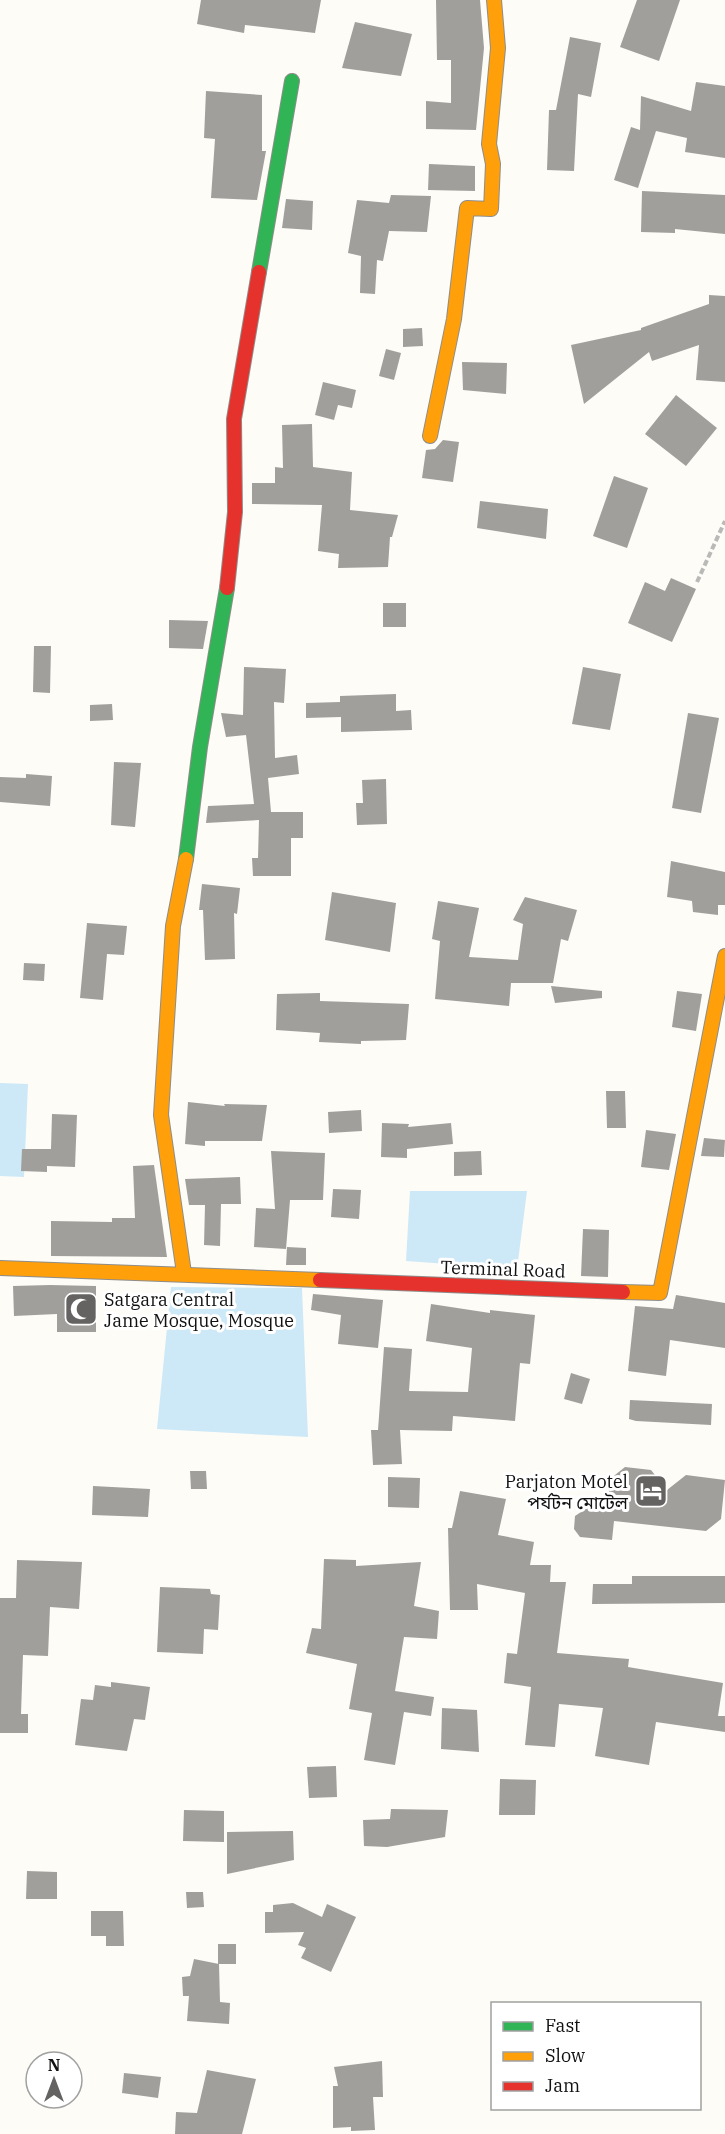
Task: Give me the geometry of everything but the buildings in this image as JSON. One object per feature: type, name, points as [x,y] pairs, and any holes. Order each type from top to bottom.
[{"type":"street","points":[[430,436],[454,319],[467,208],[491,209],[493,164],[489,144],[498,48],[494,0]]},
{"type":"street","points":[[184,1273],[161,1115],[172,926],[189,845],[200,747],[226,599],[235,512],[234,419],[292,81]]},
{"type":"street","name":"Terminal Road","points":[[0,1268],[184,1273],[660,1293],[725,956]]},
{"type":"path","points":[[697,582],[725,521]]},
{"type":"water","points":[[0,1083],[28,1084],[24,1177],[0,1176]]},
{"type":"water","points":[[410,1191],[527,1191],[517,1269],[406,1261]]},
{"type":"water","points":[[171,1287],[302,1288],[308,1437],[157,1429]]},
{"type":"traffic: fast","points":[[259,272],[292,81]]},
{"type":"traffic: fast","points":[[186,859],[200,747],[227,588]]},
{"type":"traffic: slow","points":[[430,436],[454,319],[467,208],[491,209],[493,164],[489,144],[498,48],[494,0]]},
{"type":"traffic: slow","points":[[184,1273],[161,1115],[173,926],[186,859]]},
{"type":"traffic: slow","points":[[623,1292],[660,1293],[725,956]]},
{"type":"traffic: slow","points":[[0,1268],[320,1280]]},
{"type":"traffic: jam","points":[[227,588],[235,512],[234,419],[259,272]]},
{"type":"traffic: jam","points":[[320,1280],[623,1292]]},
{"type":"place","name":"Satgara Central Jame Mosque, Mosque","points":[[81,1309]]},
{"type":"place","name":"Parjaton Motel পর্যটন মোটেল","points":[[651,1491]]}]
